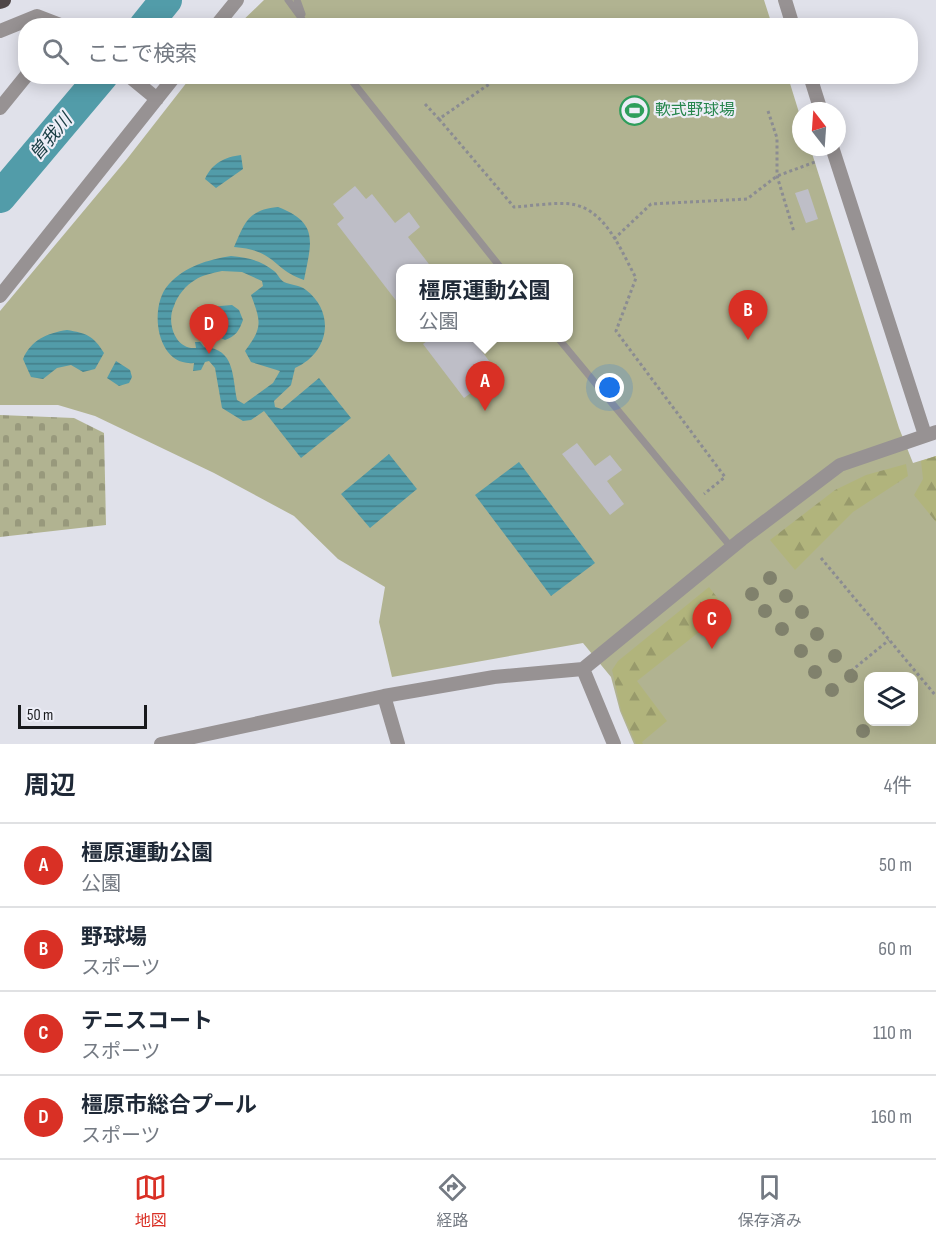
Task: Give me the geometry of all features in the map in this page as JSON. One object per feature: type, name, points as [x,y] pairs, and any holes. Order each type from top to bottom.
[{"type":"street","points":[[222,18],[237,0]]},
{"type":"street","points":[[785,0],[791,18]]},
{"type":"street","points":[[0,31],[18,24]]},
{"type":"street","points":[[0,108],[20,84]]},
{"type":"street","points":[[139,84],[154,96]]},
{"type":"street","points":[[0,296],[154,96],[167,84]]},
{"type":"street","points":[[813,84],[818,102]]},
{"type":"street","points":[[161,744],[384,696],[494,677],[583,669],[731,547],[840,465],[931,434],[835,156]]},
{"type":"street","points":[[583,669],[614,744]]},
{"type":"street","points":[[384,696],[398,744]]},
{"type":"lane","points":[[288,0],[302,18]]},
{"type":"lane","points":[[297,0],[304,18]]},
{"type":"lane","points":[[354,84],[498,264]]},
{"type":"lane","points":[[561,342],[731,547]]},
{"type":"path","points":[[439,119],[489,84]]},
{"type":"path","points":[[425,104],[514,207],[571,204],[595,213],[614,239],[636,278],[616,331],[725,477],[704,494]]},
{"type":"path","points":[[768,111],[777,138],[777,176],[794,232]]},
{"type":"path","points":[[614,239],[651,204],[747,199],[777,176],[814,162]]},
{"type":"path","points":[[821,558],[936,696]]},
{"type":"path","points":[[852,671],[889,640]]},
{"type":"green space","points":[[264,0],[764,0],[770,18],[245,18]]},
{"type":"green space","points":[[186,84],[790,84],[796,102],[792,102],[792,156],[813,156],[899,428],[913,463],[936,456],[936,744],[634,744],[620,711],[611,677],[583,643],[392,677],[379,622],[385,587],[338,559],[294,516],[214,473],[95,416],[58,405],[0,405],[0,311],[127,159]]},
{"type":"green space","points":[[0,415],[74,418],[104,433],[106,525],[0,537]]},
{"type":"green space","points":[[936,456],[936,522],[914,495],[923,479],[921,461]]},
{"type":"green space","points":[[906,464],[908,476],[853,512],[795,570],[770,540],[835,490],[866,475]]},
{"type":"green space","points":[[709,587],[727,610],[637,681],[667,721],[642,742],[643,744],[636,744],[621,710],[612,670],[618,661]]},
{"type":"water","points":[[241,155],[243,169],[216,188],[205,179],[211,169],[220,162]]},
{"type":"water","points":[[278,207],[291,213],[307,227],[310,245],[304,280],[285,271],[258,252],[234,247],[245,224],[254,214]]},
{"type":"water","points":[[231,256],[264,264],[284,282],[306,290],[316,299],[322,310],[325,321],[321,343],[315,353],[295,368],[291,385],[274,401],[275,407],[282,409],[319,378],[351,418],[301,458],[264,411],[251,420],[243,421],[222,408],[215,368],[209,361],[205,362],[201,370],[193,371],[194,363],[181,362],[171,355],[164,346],[159,333],[159,306],[162,294],[169,284],[190,268]],"holes":[[[222,271],[242,272],[262,281],[263,286],[251,295],[257,312],[258,324],[255,336],[245,351],[251,362],[280,371],[273,383],[244,404],[237,400],[233,373],[227,358],[214,349],[204,347],[200,342],[195,342],[196,348],[183,345],[174,334],[171,320],[177,298],[192,282],[204,275]]]},
{"type":"water","points":[[232,305],[239,310],[243,320],[232,337],[225,340],[196,326],[198,308]]},
{"type":"water","points":[[67,330],[89,336],[100,347],[104,353],[95,369],[83,372],[71,365],[57,368],[43,379],[31,377],[23,359],[26,352],[40,338]]},
{"type":"water","points":[[116,361],[130,370],[132,377],[129,383],[119,386],[107,378]]},
{"type":"water","points":[[389,454],[417,489],[370,528],[341,494]]},
{"type":"water","points":[[519,462],[595,563],[551,596],[475,495]]},
{"type":"building","points":[[355,186],[366,199],[372,194],[395,223],[409,212],[420,227],[408,237],[429,264],[396,264],[396,301],[337,224],[344,218],[333,204]]},
{"type":"building","points":[[808,189],[818,219],[806,223],[795,193]]},
{"type":"building","points":[[426,342],[475,342],[498,373],[464,398],[423,344]]},
{"type":"building","points":[[577,443],[595,466],[610,455],[622,470],[607,481],[624,504],[610,515],[562,454]]},
{"type":"waterway","name":"曽我川","points":[[151,18],[166,0]]},
{"type":"waterway","name":"曽我川","points":[[0,197],[95,84]]},
{"type":"place","name":"軟式野球場","points":[[634,110]]},
{"type":"place","name":"野球場","points":[[748,340]]},
{"type":"place","name":"橿原市総合プール","points":[[209,354]]},
{"type":"place","name":"橿原運動公園","points":[[485,411]]},
{"type":"place","name":"テニスコート","points":[[712,649]]}]
